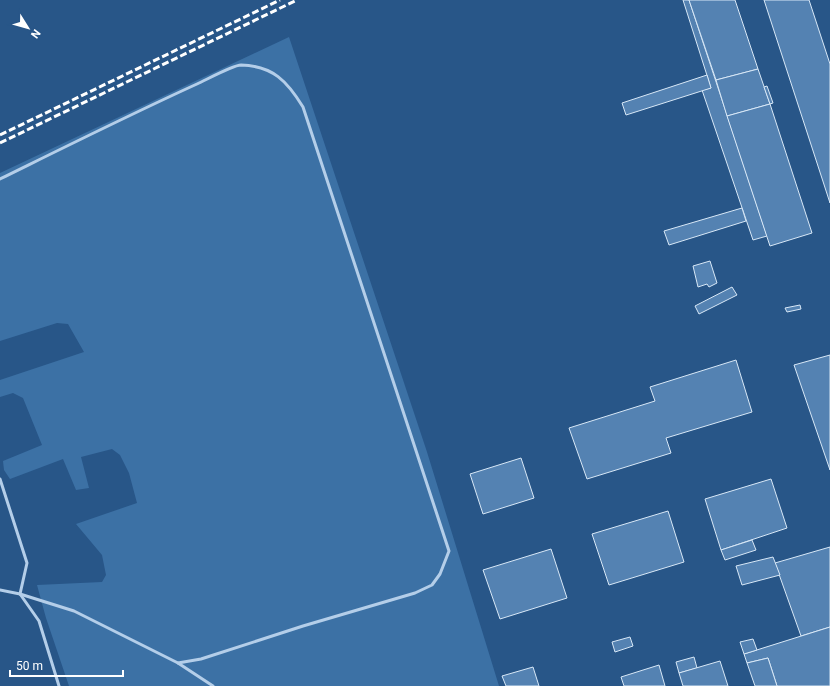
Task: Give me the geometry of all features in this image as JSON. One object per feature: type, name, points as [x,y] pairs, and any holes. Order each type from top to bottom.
[{"type":"lane","points":[[0,179],[136,112],[239,65],[260,67],[275,73],[292,90],[303,107],[449,551],[440,574],[432,585],[415,593],[303,626],[201,660],[178,663]]},
{"type":"lane","points":[[0,479],[27,564],[20,594],[39,622],[59,686]]},
{"type":"lane","points":[[0,590],[20,594],[74,612],[178,663],[213,686]]},
{"type":"shaded area","points":[[289,37],[427,452],[499,686],[69,686],[46,618],[37,585],[102,582],[106,575],[102,555],[76,524],[137,503],[129,473],[120,455],[112,449],[81,457],[89,488],[76,490],[63,459],[10,479],[4,470],[3,461],[42,445],[23,398],[13,393],[0,397],[0,380],[84,352],[68,324],[57,323],[0,341],[0,173]]},
{"type":"building","points":[[683,0],[689,0],[767,236],[753,240],[702,90],[711,88]]},
{"type":"building","points":[[689,0],[735,0],[758,69],[716,80]]},
{"type":"building","points":[[764,0],[809,0],[830,64],[830,203]]},
{"type":"building","points":[[758,69],[770,104],[727,116],[716,80]]},
{"type":"building","points":[[707,75],[711,88],[626,115],[622,103]]},
{"type":"building","points":[[767,86],[773,103],[770,104],[764,87]]},
{"type":"building","points":[[770,104],[812,233],[770,246],[727,116]]},
{"type":"building","points":[[742,208],[746,221],[669,245],[664,231]]},
{"type":"building","points":[[710,261],[717,283],[709,287],[707,284],[698,287],[693,266]]},
{"type":"building","points":[[732,287],[737,295],[699,314],[695,306]]},
{"type":"building","points":[[800,305],[801,309],[787,312],[785,308]]},
{"type":"building","points":[[830,355],[830,470],[794,365]]},
{"type":"building","points":[[736,360],[752,412],[666,438],[671,453],[587,479],[569,428],[655,401],[650,387]]},
{"type":"building","points":[[521,458],[534,498],[483,514],[470,474]]},
{"type":"building","points":[[771,479],[787,528],[721,550],[705,499]]},
{"type":"building","points":[[668,511],[684,562],[609,585],[592,534]]},
{"type":"building","points":[[752,540],[756,550],[725,560],[721,550]]},
{"type":"building","points":[[830,547],[830,627],[801,636],[775,563]]},
{"type":"building","points":[[551,549],[567,598],[500,619],[483,570]]},
{"type":"building","points":[[773,557],[780,575],[742,585],[736,566]]},
{"type":"building","points":[[830,627],[830,686],[777,686],[768,658],[747,663],[744,654]]},
{"type":"building","points":[[630,637],[633,646],[615,652],[612,642]]},
{"type":"building","points":[[753,639],[757,650],[744,654],[740,642]]},
{"type":"building","points":[[694,657],[697,668],[679,673],[676,662]]},
{"type":"building","points":[[768,658],[777,686],[755,686],[747,663]]},
{"type":"building","points":[[720,661],[728,686],[683,686],[679,673]]},
{"type":"building","points":[[659,665],[665,686],[624,686],[621,677]]},
{"type":"building","points":[[533,667],[539,686],[506,686],[502,676]]},
{"type":"railway","points":[[0,135],[280,0]]},
{"type":"railway","points":[[0,143],[297,0]]}]
